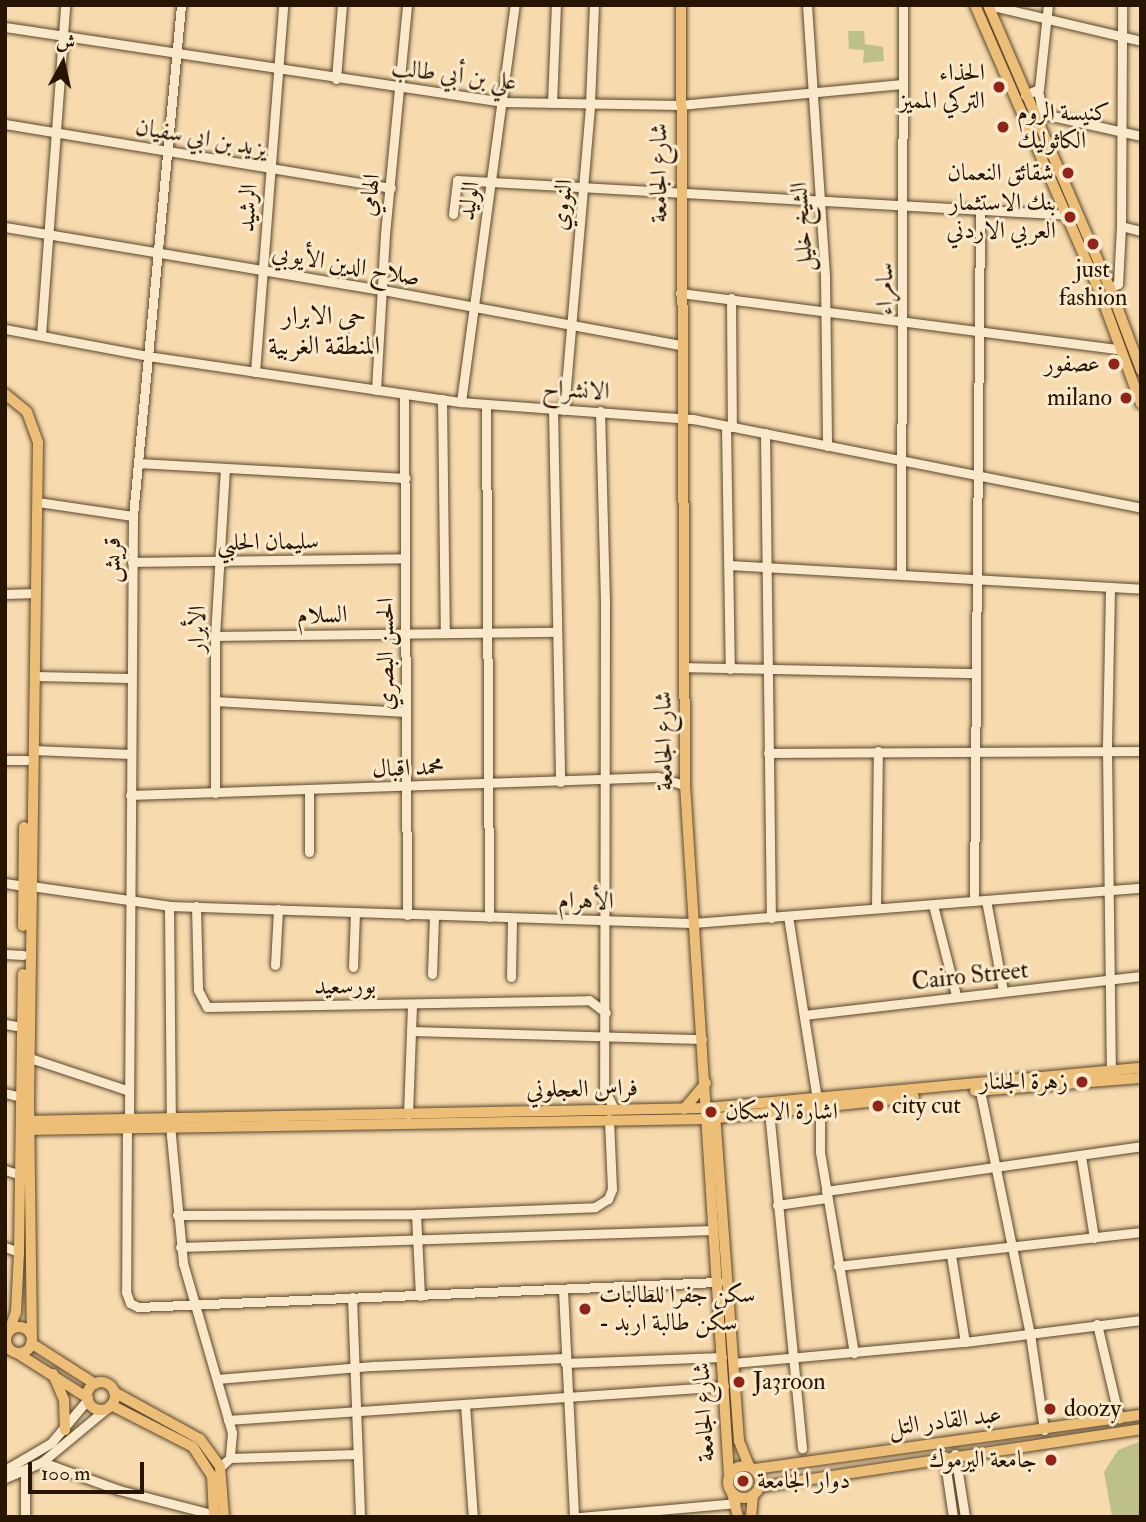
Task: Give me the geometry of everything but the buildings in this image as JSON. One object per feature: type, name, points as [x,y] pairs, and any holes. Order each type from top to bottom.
[{"type":"main road","name":"شارع الجامعة","points":[[681,5],[680,345],[685,785],[702,1039],[711,1113],[739,1441],[752,1467],[756,1491]]},
{"type":"main road","points":[[975,5],[1072,215],[1110,288],[1141,370]]},
{"type":"main road","points":[[988,5],[1025,95],[1038,115],[1141,404]]},
{"type":"main road","points":[[5,394],[27,412],[34,426],[38,502],[33,750],[23,955],[30,1058],[25,1098]]},
{"type":"main road","points":[[5,403],[23,418],[31,439],[26,760],[26,1125],[21,1175],[16,1312],[7,1333],[11,1350],[51,1371],[88,1399],[95,1408],[109,1407],[127,1412],[193,1447],[212,1476],[217,1516]]},
{"type":"main road","name":"فراس العجلوني","points":[[26,1125],[408,1114],[611,1114],[684,1109],[711,1113],[1141,1068]]},
{"type":"main road","name":"فراس العجلوني","points":[[170,1121],[769,1111],[818,1103],[1141,1079]]},
{"type":"main road","points":[[684,1109],[706,1083]]},
{"type":"main road","points":[[25,1098],[54,1125],[31,1150]]},
{"type":"main road","name":"شارع الجامعة","points":[[711,1113],[722,1357],[729,1474],[733,1498]]},
{"type":"main road","points":[[26,1125],[31,1150],[32,1340]]},
{"type":"main road","points":[[7,1333],[24,1328],[32,1340],[95,1384],[105,1383],[114,1392],[189,1430],[220,1468],[217,1516]]},
{"type":"main road","points":[[11,1350],[32,1340]]},
{"type":"main road","points":[[51,1371],[64,1401],[65,1430]]},
{"type":"main road","points":[[88,1399],[95,1384]]},
{"type":"main road","points":[[109,1407],[114,1392]]},
{"type":"main road","points":[[127,1412],[132,1401]]},
{"type":"main road","name":"عبد القادر التل","points":[[729,1474],[735,1467],[1044,1430],[1141,1415]]},
{"type":"main road","points":[[738,1517],[733,1498],[742,1498],[756,1491],[950,1455],[1141,1429]]},
{"type":"main road","points":[[751,1517],[756,1491]]},
{"type":"street","points":[[41,335],[65,5]]},
{"type":"street","name":"قريش","points":[[181,5],[133,516],[130,678],[132,904],[125,1281],[127,1298],[138,1307],[199,1304]]},
{"type":"street","name":"الرشيد","points":[[254,372],[283,5]]},
{"type":"street","points":[[335,79],[342,5]]},
{"type":"street","name":"الهامي","points":[[376,390],[408,5]]},
{"type":"street","name":"الوليد","points":[[461,402],[515,5]]},
{"type":"street","points":[[552,103],[556,5]]},
{"type":"street","name":"النووي","points":[[564,410],[584,187],[594,5]]},
{"type":"street","name":"الشيخ خليل","points":[[807,5],[825,309],[827,446]]},
{"type":"street","name":"سامراء","points":[[901,573],[905,462],[903,5]]},
{"type":"street","points":[[988,5],[1141,41]]},
{"type":"street","points":[[1048,5],[1038,115],[1141,136]]},
{"type":"street","points":[[1110,288],[1118,284],[1121,226],[1122,5]]},
{"type":"street","name":"علي بن أبي طالب","points":[[5,27],[176,52],[278,71],[503,102],[680,104],[812,94],[902,83]]},
{"type":"street","points":[[1025,95],[1038,92]]},
{"type":"street","name":"يزيد بن ابي سفيان","points":[[5,124],[391,188]]},
{"type":"street","points":[[453,214],[457,180],[1072,215]]},
{"type":"street","points":[[974,901],[975,476],[980,211]]},
{"type":"street","points":[[1121,226],[1141,231]]},
{"type":"street","name":"صلاح الدين الأيوبي","points":[[5,228],[383,290],[680,345]]},
{"type":"street","points":[[680,293],[825,309],[1120,349]]},
{"type":"street","points":[[730,669],[731,298]]},
{"type":"street","name":"الانشراح","points":[[5,329],[148,356],[461,402],[682,418],[1141,508]]},
{"type":"street","name":"الحسن البصري","points":[[404,394],[407,915]]},
{"type":"street","points":[[442,399],[445,632]]},
{"type":"street","points":[[486,404],[485,632],[489,917]]},
{"type":"street","points":[[553,409],[560,782]]},
{"type":"street","points":[[177,1215],[416,1214],[596,1207],[608,1199],[612,1189],[611,1114],[604,1089],[607,921],[600,411]]},
{"type":"street","points":[[765,433],[771,918]]},
{"type":"street","points":[[138,463],[406,478]]},
{"type":"street","name":"الأبرار","points":[[215,793],[215,636],[225,468]]},
{"type":"street","points":[[38,502],[133,516]]},
{"type":"street","name":"سليمان الحلبي","points":[[132,562],[405,558]]},
{"type":"street","points":[[729,565],[1141,589]]},
{"type":"street","points":[[1110,588],[1107,890],[1111,1071]]},
{"type":"street","points":[[5,594],[29,593]]},
{"type":"street","name":"السلام","points":[[215,636],[556,632]]},
{"type":"street","points":[[683,667],[974,673]]},
{"type":"street","points":[[35,676],[130,678]]},
{"type":"street","points":[[215,701],[406,712]]},
{"type":"street","points":[[33,750],[130,754]]},
{"type":"street","points":[[768,754],[878,751],[1141,751]]},
{"type":"street","points":[[876,908],[878,751]]},
{"type":"street","points":[[5,760],[26,760]]},
{"type":"street","name":"محمد اقبال","points":[[130,795],[664,777],[685,785]]},
{"type":"street","points":[[309,790],[309,852]]},
{"type":"street","name":"الأهرام","points":[[5,883],[132,904],[693,923],[1141,888]]},
{"type":"street","points":[[986,900],[1003,991]]},
{"type":"street","points":[[933,905],[956,995]]},
{"type":"street","points":[[169,906],[170,1121],[180,1247],[199,1304],[228,1420],[230,1458]]},
{"type":"street","name":"بورسعيد","points":[[196,906],[198,990],[207,1007],[589,1000]]},
{"type":"street","points":[[275,965],[278,909]]},
{"type":"street","points":[[353,967],[355,912]]},
{"type":"street","points":[[432,974],[435,916]]},
{"type":"street","points":[[788,916],[818,1103],[826,1194],[854,1353]]},
{"type":"street","points":[[511,976],[512,918]]},
{"type":"street","points":[[5,954],[23,955]]},
{"type":"street","name":"Cairo Street","points":[[804,1016],[956,995],[1141,976]]},
{"type":"street","points":[[606,1013],[589,1000],[607,980]]},
{"type":"street","points":[[408,1114],[412,1004]]},
{"type":"street","points":[[5,1024],[27,1028]]},
{"type":"street","points":[[411,1031],[702,1039]]},
{"type":"street","points":[[30,1058],[129,1091]]},
{"type":"street","points":[[980,1091],[1030,1334],[1044,1430]]},
{"type":"street","points":[[5,1093],[25,1098]]},
{"type":"street","points":[[769,1111],[802,1448]]},
{"type":"street","points":[[777,1205],[826,1194],[1141,1146]]},
{"type":"street","points":[[1080,1156],[1094,1238]]},
{"type":"street","points":[[5,1170],[21,1175]]},
{"type":"street","points":[[416,1214],[420,1296]]},
{"type":"street","points":[[180,1247],[715,1230]]},
{"type":"street","points":[[838,1266],[1141,1232]]},
{"type":"street","points":[[5,1247],[19,1252]]},
{"type":"street","points":[[951,1255],[965,1342]]},
{"type":"street","points":[[199,1304],[718,1282]]},
{"type":"street","points":[[563,1290],[566,1395],[577,1517],[733,1498]]},
{"type":"street","points":[[352,1297],[360,1517]]},
{"type":"street","points":[[733,1363],[965,1342],[1141,1320]]},
{"type":"street","points":[[1097,1324],[1119,1418]]},
{"type":"street","points":[[217,1379],[353,1370],[722,1357]]},
{"type":"street","points":[[228,1420],[724,1386]]},
{"type":"street","points":[[5,1470],[39,1452],[65,1430],[88,1399]]},
{"type":"street","points":[[465,1404],[473,1517]]},
{"type":"street","points":[[5,1478],[42,1462],[109,1407]]},
{"type":"street","points":[[220,1468],[230,1458],[356,1454]]},
{"type":"street","points":[[950,1455],[953,1517]]},
{"type":"street","points":[[950,1455],[965,1517]]},
{"type":"street","points":[[42,1462],[119,1490],[217,1516]]},
{"type":"street","points":[[25,1471],[26,1517]]},
{"type":"green space","points":[[848,31],[864,31],[865,44],[883,47],[884,61],[863,63],[864,50],[849,49]]},
{"type":"green space","points":[[1141,1441],[1141,1517],[1112,1517],[1104,1472],[1118,1450]]},
{"type":"place","name":"الحذاء التركي المميز","points":[[999,87]]},
{"type":"place","name":"كنيسة الروم الكاثوليك","points":[[1003,127]]},
{"type":"place","name":"شقائق النعمان","points":[[1068,173]]},
{"type":"place","name":"بنك الاستثمار العربي الاردني","points":[[1070,217]]},
{"type":"place","name":"just fashion","points":[[1093,244]]},
{"type":"place","name":"عصفور","points":[[1114,364]]},
{"type":"place","name":"milano","points":[[1126,398]]},
{"type":"place","name":"زهرة الجلنار","points":[[1082,1082]]},
{"type":"place","name":"city cut","points":[[878,1106]]},
{"type":"place","name":"اشارة الاسكان","points":[[711,1112]]},
{"type":"place","name":"سكن جفرا للطالبات - سكن طالبة اربد","points":[[585,1309]]},
{"type":"place","name":"Ja3roon","points":[[739,1382]]},
{"type":"place","name":"doozy","points":[[1050,1409]]},
{"type":"place","name":"جامعة اليرموك","points":[[1051,1460]]},
{"type":"place","name":"دوار الجامعة","points":[[743,1481]]},
{"type":"district","name":"حي الابرار المنطقة الغربية","points":[[324,332]]}]
